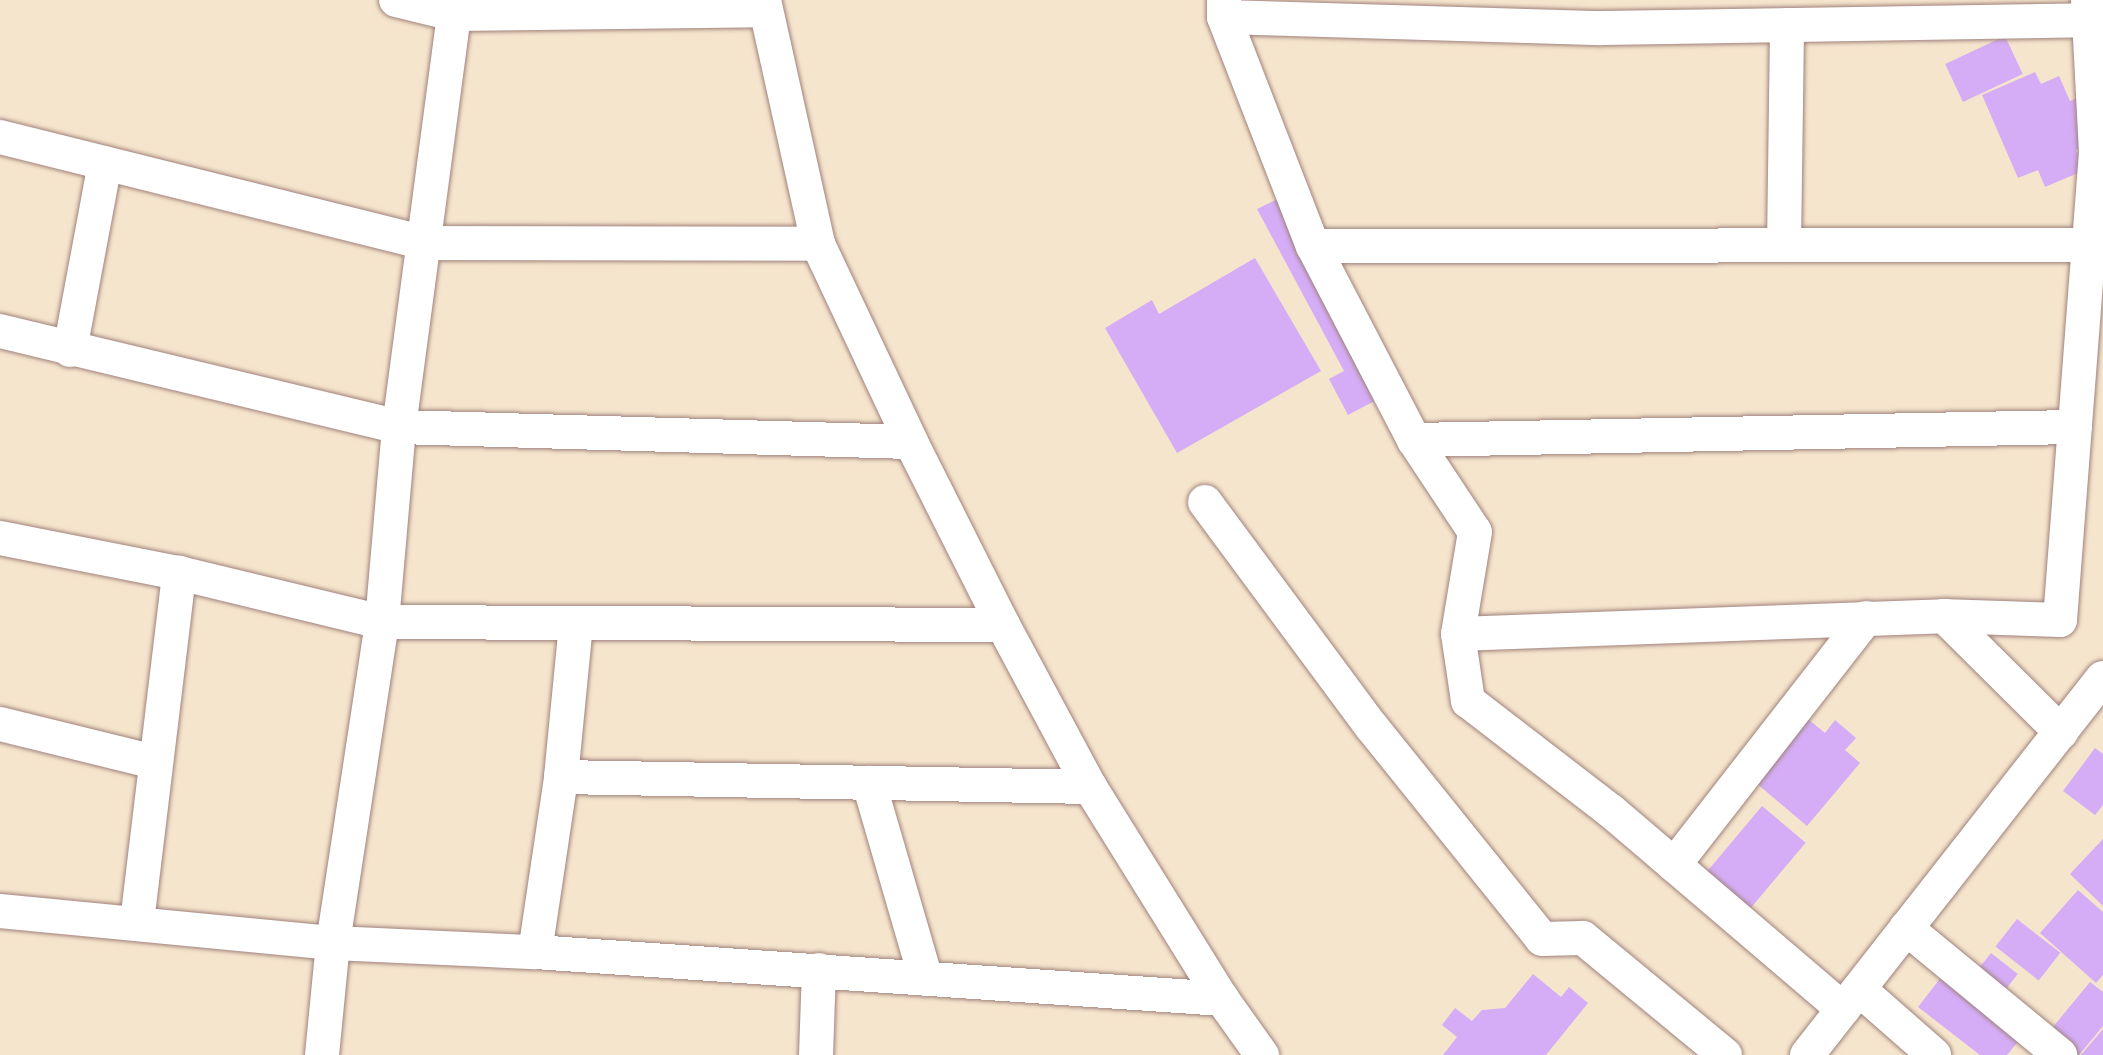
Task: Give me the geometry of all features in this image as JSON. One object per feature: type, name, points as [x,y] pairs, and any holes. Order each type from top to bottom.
[{"type":"street","points":[[396,0],[455,7],[764,5],[818,244],[911,442],[1003,625],[1090,787],[1222,999],[1262,1055]]},
{"type":"street","points":[[322,1055],[333,943],[382,622],[399,427],[455,7]]},
{"type":"street","points":[[1458,634],[1944,616],[2060,620],[2096,152],[2093,13],[1787,25],[1602,28],[1224,9],[1313,246],[1414,440],[1475,532],[1458,634],[1468,701],[1611,811],[1674,865],[1851,999],[1934,1055]]},
{"type":"street","points":[[1784,245],[1787,25]]},
{"type":"street","points":[[0,137],[424,243],[818,244]]},
{"type":"street","points":[[70,350],[105,163]]},
{"type":"street","points":[[1313,246],[2089,245]]},
{"type":"street","points":[[0,331],[399,427],[911,442]]},
{"type":"street","points":[[1414,440],[2075,427]]},
{"type":"street","points":[[1205,502],[1371,726],[1542,939],[1583,938],[1725,1055]]},
{"type":"street","points":[[0,538],[179,573],[382,622],[1003,625]]},
{"type":"street","points":[[137,922],[179,573]]},
{"type":"street","points":[[1944,616],[2061,732]]},
{"type":"street","points":[[1674,865],[1866,618]]},
{"type":"street","points":[[535,952],[561,777],[576,624]]},
{"type":"street","points":[[1807,1055],[2103,678]]},
{"type":"street","points":[[0,724],[155,762]]},
{"type":"street","points":[[561,777],[1090,787]]},
{"type":"street","points":[[869,783],[926,979]]},
{"type":"street","points":[[0,911],[333,943],[535,952],[1222,999]]},
{"type":"street","points":[[1906,928],[2060,1055]]},
{"type":"street","points":[[816,1055],[819,970]]},
{"type":"building","points":[[2005,36],[2023,74],[1963,102],[1945,64]]},
{"type":"building","points":[[2035,72],[2041,84],[2059,76],[2070,101],[2077,98],[2089,144],[2076,150],[2085,170],[2045,187],[2038,170],[2018,178],[1982,95]]},
{"type":"building","points":[[1278,199],[1384,396],[1348,415],[1329,379],[1344,371],[1257,209]]},
{"type":"building","points":[[1255,258],[1321,371],[1177,453],[1105,328],[1152,300],[1159,314]]},
{"type":"building","points":[[1808,719],[1825,733],[1835,720],[1856,738],[1845,750],[1860,763],[1807,826],[1755,782]]},
{"type":"building","points":[[2095,748],[2103,754],[2103,805],[2095,815],[2063,791]]},
{"type":"building","points":[[1762,806],[1806,843],[1747,913],[1703,876]]},
{"type":"building","points":[[2103,839],[2103,906],[2070,874]]},
{"type":"building","points":[[2078,890],[2103,912],[2103,975],[2096,983],[2040,933]]},
{"type":"building","points":[[2017,919],[2060,953],[2039,980],[1995,947]]},
{"type":"building","points":[[1991,953],[2018,974],[2004,992],[1977,971]]},
{"type":"building","points":[[1946,971],[2026,1032],[2007,1055],[1980,1055],[1918,1007]]},
{"type":"building","points":[[1533,974],[1561,997],[1569,987],[1588,1003],[1546,1055],[1443,1055],[1457,1037],[1442,1025],[1455,1008],[1472,1021],[1482,1010],[1505,1008]]},
{"type":"building","points":[[2090,982],[2103,992],[2103,1026],[2079,1055],[2074,1055],[2048,1033]]},
{"type":"building","points":[[2103,1029],[2103,1055],[2081,1055]]}]
